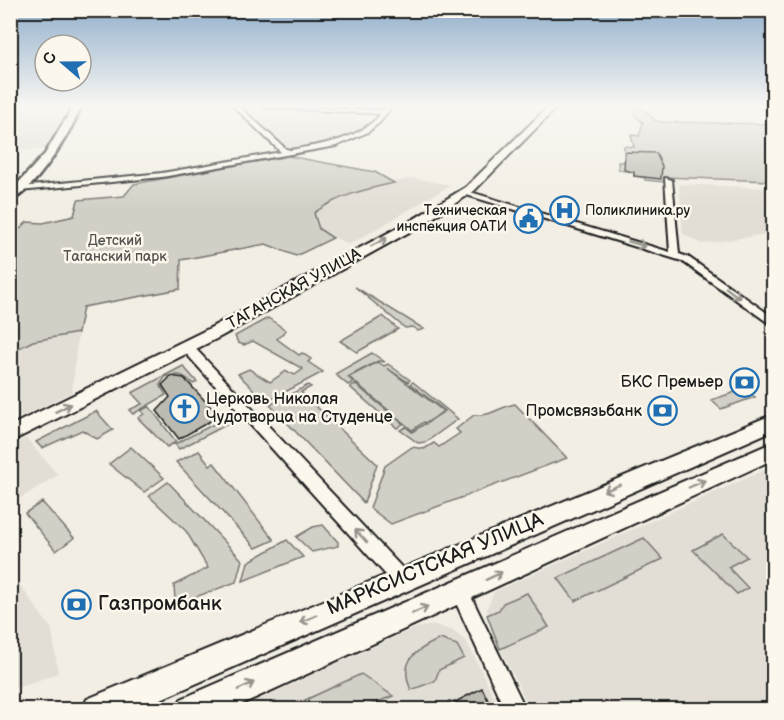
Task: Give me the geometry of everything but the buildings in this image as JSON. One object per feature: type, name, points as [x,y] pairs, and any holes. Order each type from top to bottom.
[{"type":"main road","name":"ТАГАНСКАЯ УЛИЦА","points":[[10,435],[187,347],[418,222],[464,193],[518,141]]},
{"type":"main road","name":"МАРКСИСТСКАЯ УЛИЦА","points":[[98,710],[774,421]]},
{"type":"main road","name":"МАРКСИСТСКАЯ УЛИЦА","points":[[192,710],[774,450]]},
{"type":"street","points":[[10,198],[58,141]]},
{"type":"street","points":[[273,141],[284,151],[290,152]]},
{"type":"street","points":[[16,190],[162,175],[345,141]]},
{"type":"street","points":[[668,180],[675,256]]},
{"type":"street","points":[[464,193],[675,256],[697,266],[774,324]]},
{"type":"street","points":[[187,347],[401,579]]},
{"type":"street","points":[[459,592],[516,710]]},
{"type":"shaded area","points":[[11,141],[53,141],[48,148],[11,151]]},
{"type":"shaded area","points":[[280,141],[325,141],[288,149]]},
{"type":"shaded area","points":[[413,178],[451,185],[349,245],[319,229],[313,213],[327,203],[370,188]]},
{"type":"shaded area","points":[[679,184],[773,188],[773,233],[702,244],[683,234]]},
{"type":"shaded area","points":[[78,333],[72,392],[11,422],[11,352],[33,341]]},
{"type":"shaded area","points":[[26,438],[58,475],[11,504],[11,446]]},
{"type":"shaded area","points":[[773,466],[773,709],[530,709],[490,628],[487,608],[494,592]]},
{"type":"shaded area","points":[[10,571],[52,630],[58,673],[11,690]]},
{"type":"shaded area","points":[[435,625],[454,631],[467,642],[500,709],[236,710],[415,628]]},
{"type":"green space","points":[[632,141],[773,141],[773,181],[664,177],[664,182],[645,180],[644,177],[634,176],[634,172],[619,170],[618,162],[624,162],[624,146],[634,147]]},
{"type":"green space","name":"Детский Таганский парк","points":[[288,156],[375,172],[394,183],[342,198],[314,213],[319,229],[333,238],[296,256],[266,244],[181,260],[180,289],[83,307],[78,333],[33,341],[11,352],[11,233],[16,233],[27,222],[43,223],[74,216],[78,200],[124,196],[134,184]]},
{"type":"green space","points":[[355,287],[424,329],[418,331],[413,327],[405,328]]},
{"type":"green space","points":[[383,316],[398,329],[357,352],[340,341]]},
{"type":"green space","points":[[268,318],[286,330],[277,339],[299,355],[302,353],[311,359],[308,362],[323,372],[266,402],[238,374],[249,369],[270,382],[286,371],[295,375],[303,369],[253,341],[244,345],[238,343],[235,336]]},
{"type":"green space","points":[[372,353],[385,362],[378,361],[348,377],[353,382],[348,385],[335,374]]},
{"type":"green space","points":[[378,362],[384,366],[388,364],[410,380],[408,382],[387,368],[443,411],[426,424],[424,422],[412,430],[349,377]]},
{"type":"green space","points":[[183,366],[197,382],[193,384],[177,375],[165,377],[160,385],[166,395],[133,414],[129,410],[142,404],[132,393]]},
{"type":"green space","points":[[413,382],[458,419],[426,442],[418,443],[400,430],[406,427],[412,432],[445,411],[410,384]]},
{"type":"green space","points":[[355,384],[403,424],[397,428],[350,387]]},
{"type":"green space","points":[[308,385],[311,387],[301,392],[377,464],[364,503],[270,405]]},
{"type":"green space","points":[[744,389],[755,397],[721,409],[711,400]]},
{"type":"green space","points":[[515,404],[567,458],[391,524],[370,508],[385,466],[412,447],[424,449],[434,443],[439,447],[460,433],[456,429],[474,415],[485,415]]},
{"type":"green space","points":[[149,406],[177,443],[214,424],[232,422],[179,449],[174,443],[167,447],[138,418],[144,414],[141,411]]},
{"type":"green space","points":[[96,411],[113,430],[97,439],[82,430],[42,448],[36,442]]},
{"type":"green space","points":[[131,447],[164,478],[144,492],[109,464]]},
{"type":"green space","points":[[199,451],[210,465],[214,463],[274,540],[256,548],[176,462]]},
{"type":"green space","points":[[168,482],[242,560],[236,582],[190,599],[175,600],[174,585],[208,568],[186,531],[149,496]]},
{"type":"green space","points":[[42,502],[74,538],[56,551],[25,513]]},
{"type":"green space","points":[[323,525],[338,542],[338,546],[312,552],[296,537],[313,527]]},
{"type":"green space","points":[[723,534],[747,557],[728,567],[748,588],[737,594],[693,550]]},
{"type":"green space","points":[[644,538],[663,559],[575,601],[558,578]]},
{"type":"green space","points":[[287,540],[303,557],[243,581],[248,562]]},
{"type":"green space","points":[[527,593],[549,627],[500,649],[487,615],[499,610],[503,603]]},
{"type":"green space","points":[[440,639],[457,645],[464,658],[439,670],[435,681],[411,690],[408,680],[408,664],[417,652]]},
{"type":"green space","points":[[361,674],[393,696],[360,709],[303,709],[301,702]]},
{"type":"place","name":"Поликлиника.ру","points":[[564,210]]},
{"type":"place","name":"Техническая инспекция ОАТИ","points":[[528,218]]},
{"type":"place","name":"БКС Премьер","points":[[744,382]]},
{"type":"place","name":"Церковь Николая Чудотворца на Студенце","points":[[185,408]]},
{"type":"place","name":"Промсвязьбанк","points":[[663,411]]},
{"type":"place","name":"Газпромбанк","points":[[77,604]]}]
